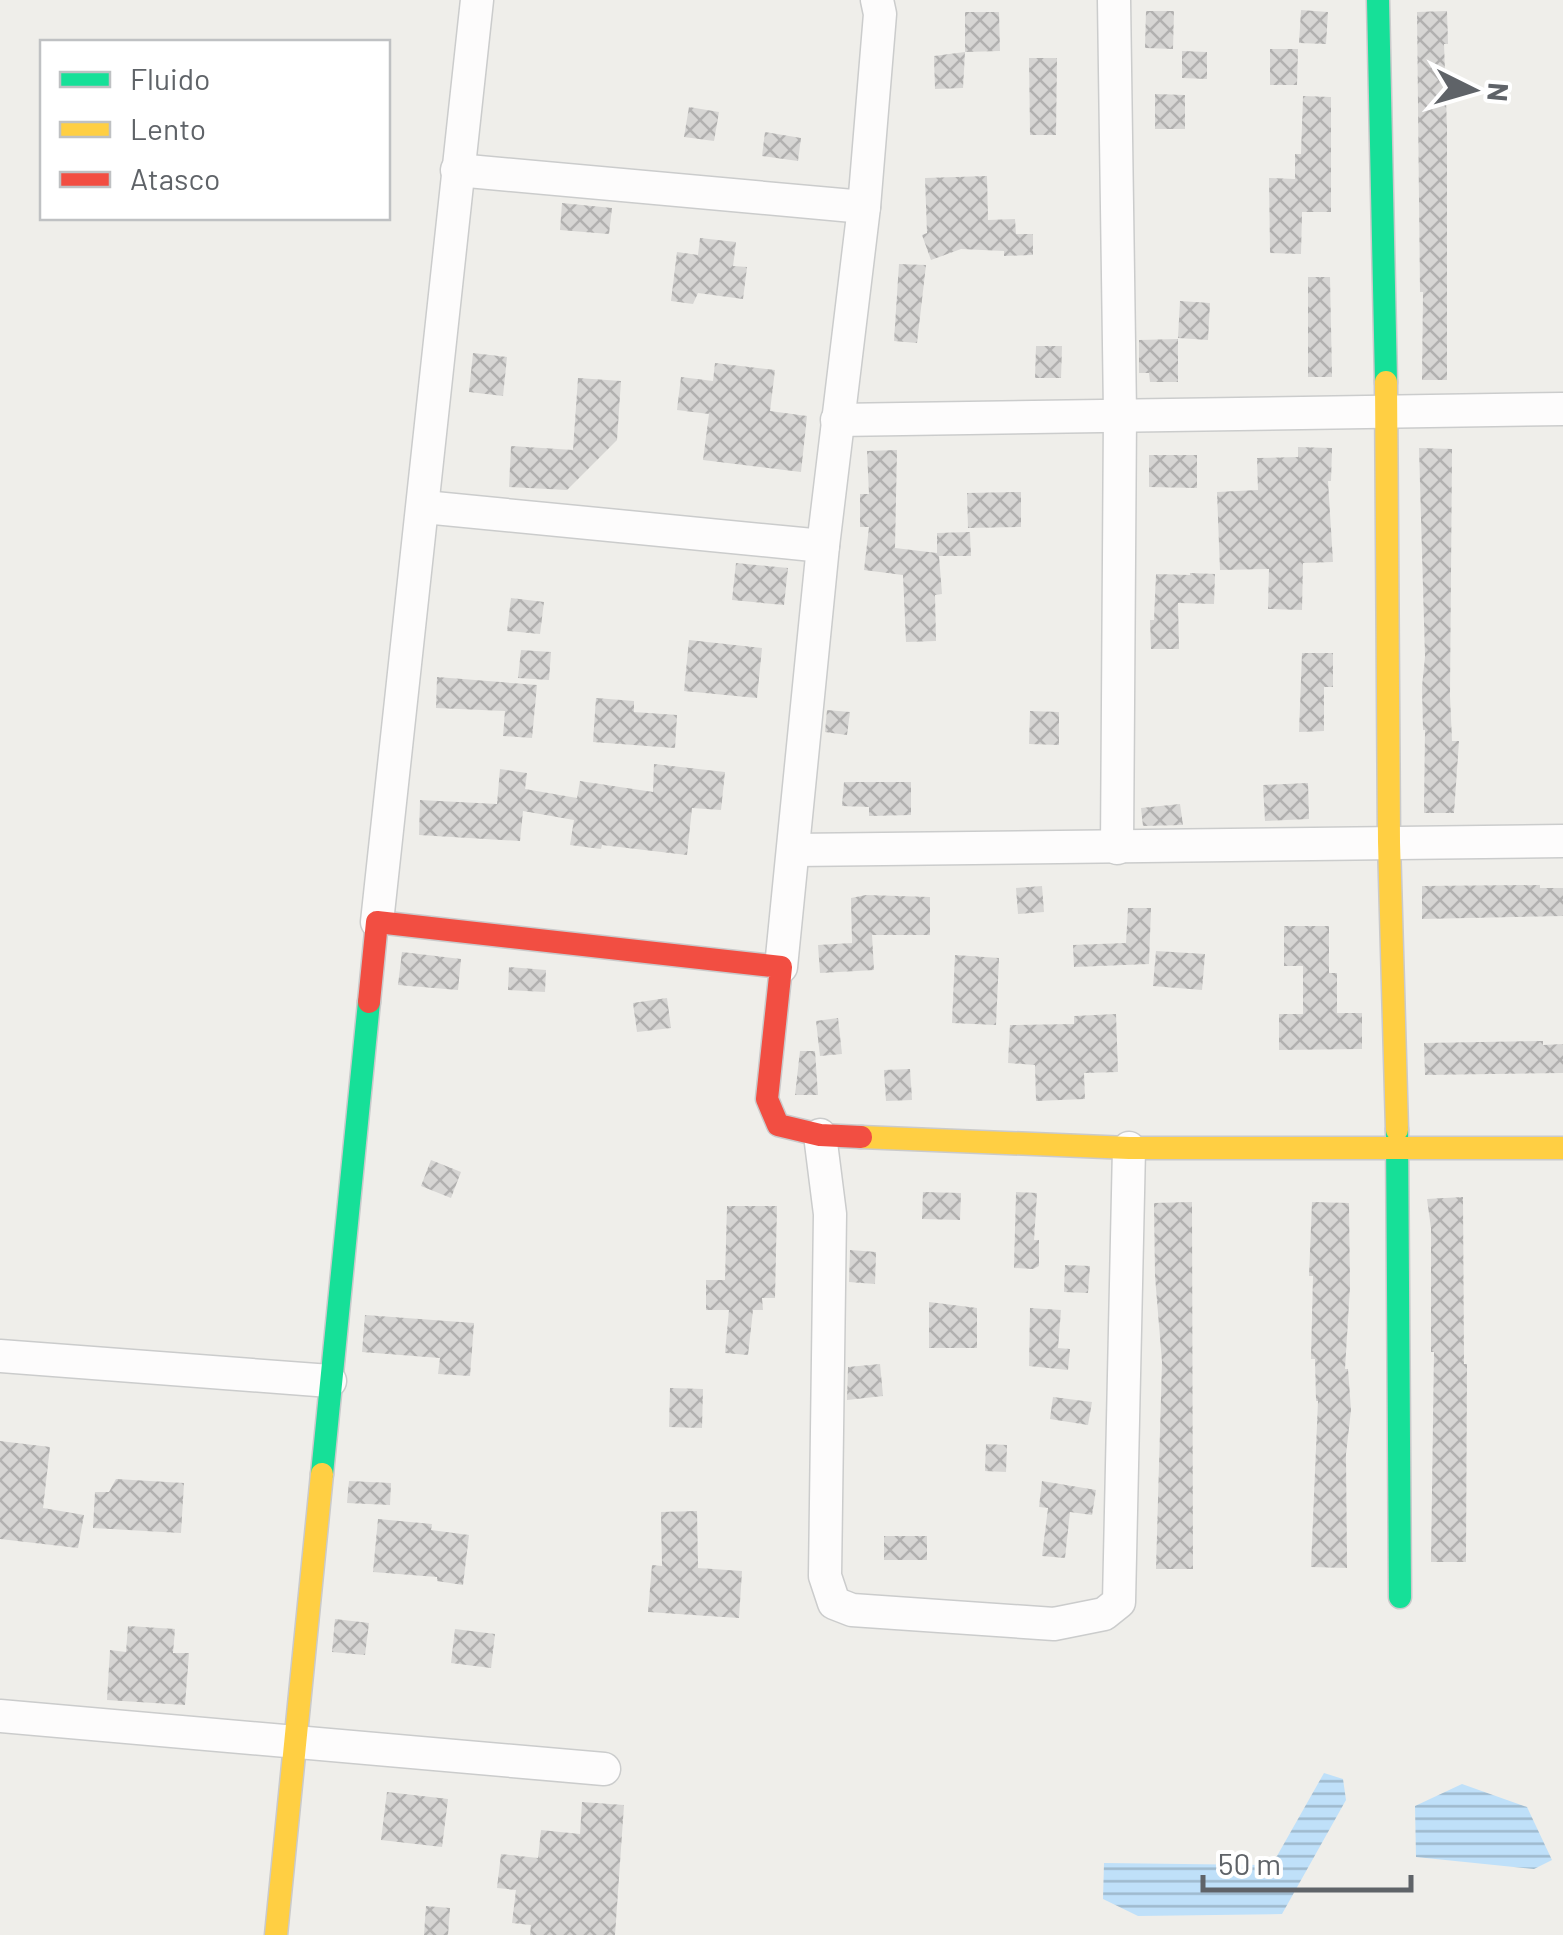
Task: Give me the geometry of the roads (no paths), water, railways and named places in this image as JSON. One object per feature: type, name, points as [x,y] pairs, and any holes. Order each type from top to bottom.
[{"type":"street","points":[[276,1935],[377,922],[477,0]]},
{"type":"street","points":[[878,0],[864,208],[823,546],[768,1099],[778,1125],[820,1135],[1129,1148],[1563,1148]]},
{"type":"street","points":[[1114,0],[1120,413],[1117,848]]},
{"type":"street","points":[[1378,0],[1398,1147],[1400,1597]]},
{"type":"street","points":[[458,170],[864,208]]},
{"type":"street","points":[[837,420],[1563,409]]},
{"type":"street","points":[[424,507],[823,546]]},
{"type":"street","points":[[794,850],[1563,842]]},
{"type":"street","points":[[377,922],[781,967]]},
{"type":"street","points":[[820,1135],[830,1214],[825,1576],[834,1603],[852,1610],[1054,1624],[1104,1614],[1119,1602],[1129,1148]]},
{"type":"street","points":[[0,1356],[330,1381]]},
{"type":"street","points":[[0,1716],[604,1769]]},
{"type":"water","points":[[1324,1773],[1343,1779],[1346,1800],[1282,1914],[1138,1916],[1103,1899],[1104,1863],[1263,1865],[1277,1856]]},
{"type":"water","points":[[1462,1784],[1527,1807],[1552,1860],[1534,1869],[1416,1857],[1415,1806]]}]
